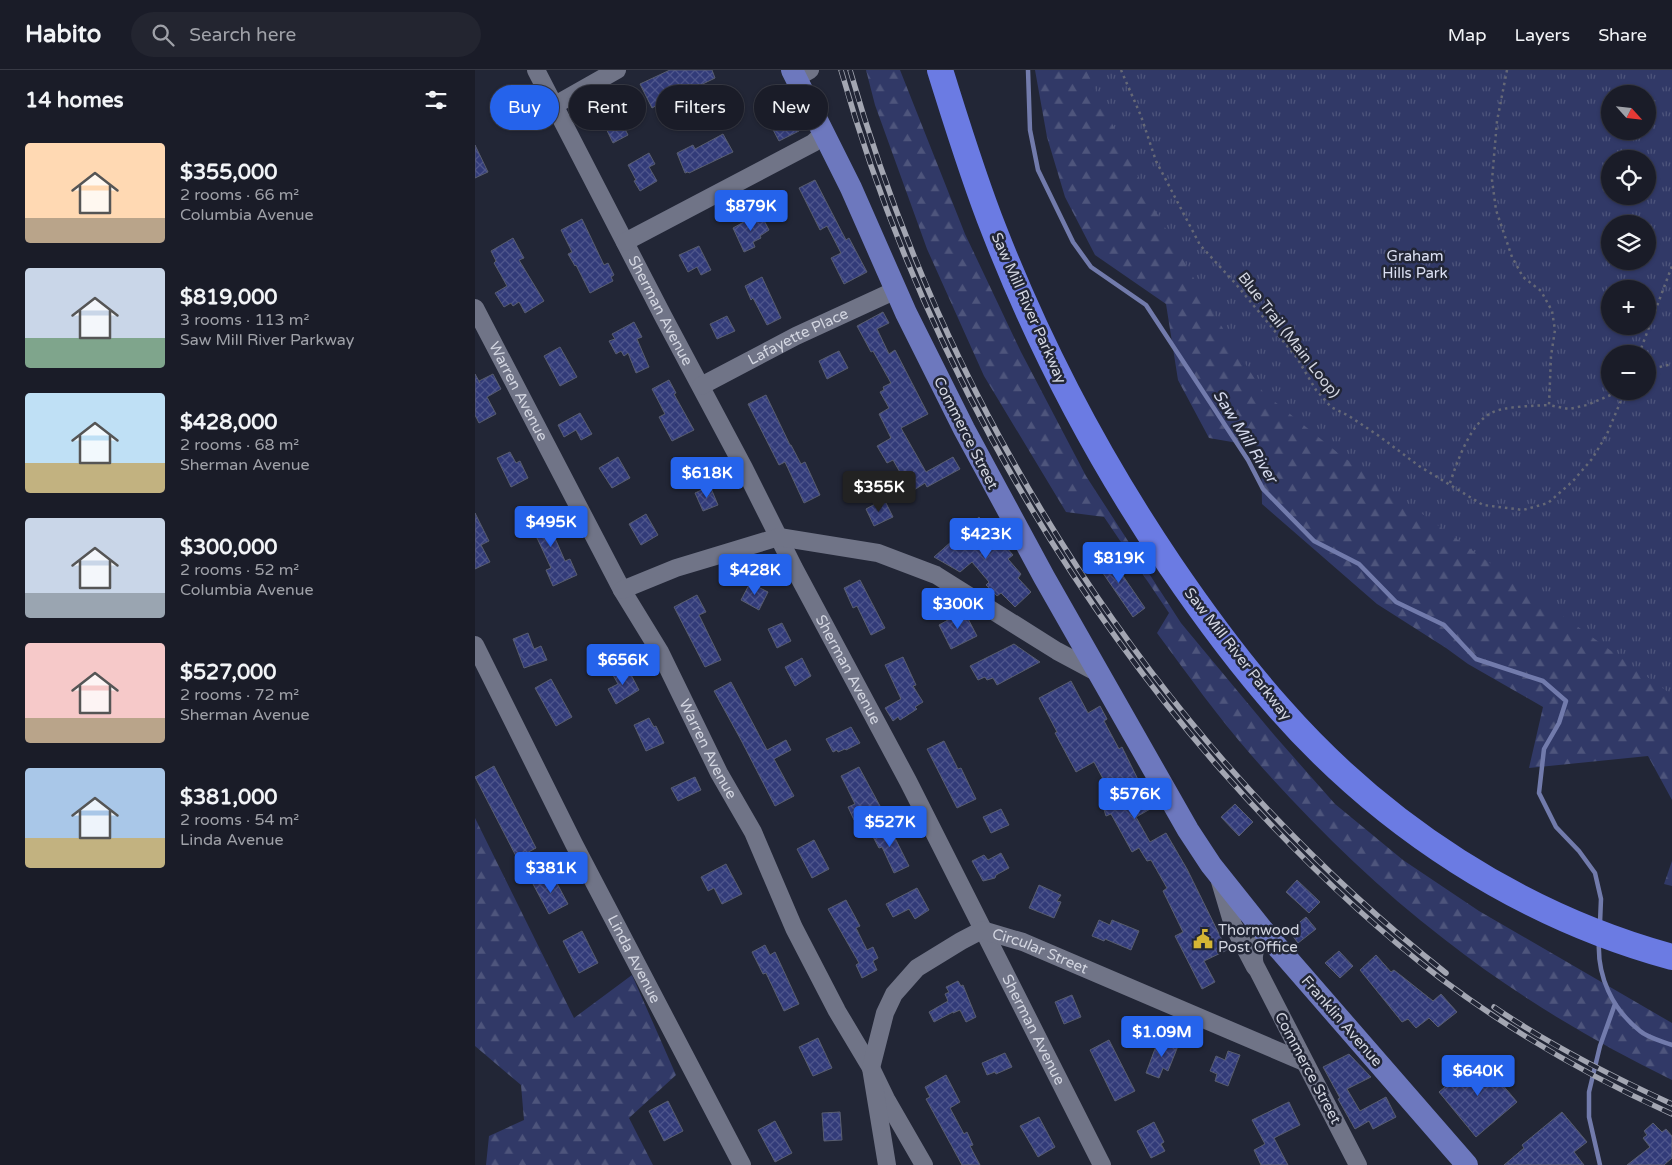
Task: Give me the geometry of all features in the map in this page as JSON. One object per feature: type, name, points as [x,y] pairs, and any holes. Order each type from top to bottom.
[{"type":"highway","name":"Saw Mill River Parkway","points":[[940,70],[966,154],[996,234],[1025,305],[1058,375],[1090,436],[1129,502],[1185,588],[1264,690],[1298,729],[1372,799],[1463,864],[1523,898],[1619,931],[1672,957]]},
{"type":"highway","name":"Saw Mill River Parkway","points":[[957,70],[974,126],[1005,214],[1037,293],[1062,347],[1101,423],[1144,497],[1226,616],[1279,684],[1313,722],[1381,786],[1472,851],[1523,880],[1577,915]]},
{"type":"highway","name":"Saw Mill River Parkway","points":[[1619,931],[1672,940]]},
{"type":"main road","name":"Commerce Street","points":[[799,73],[895,290],[937,377],[1004,507],[1188,830],[1219,875]]},
{"type":"main road","name":"Franklin Avenue","points":[[1219,875],[1266,934],[1467,1165]]},
{"type":"street","name":"Sherman Avenue","points":[[536,70],[544,85]]},
{"type":"street","points":[[559,103],[617,70]]},
{"type":"street","name":"Sherman Avenue","points":[[559,113],[908,781],[1101,1165]]},
{"type":"street","points":[[625,242],[813,143],[824,133]]},
{"type":"street","name":"Lafayette Place","points":[[701,386],[796,336],[895,290]]},
{"type":"street","name":"Warren Avenue","points":[[477,317],[622,590],[660,652],[719,772],[753,832],[794,928],[837,1011],[871,1068],[924,1165]]},
{"type":"street","points":[[622,590],[676,568],[779,537],[877,553],[936,576],[1057,651],[1100,674]]},
{"type":"street","name":"Linda Avenue","points":[[475,645],[574,844],[742,1165]]},
{"type":"street","name":"Commerce Street","points":[[1219,875],[1233,925],[1358,1165]]},
{"type":"street","name":"Circular Street","points":[[887,1165],[871,1068],[885,1013],[894,994],[917,968],[961,940],[982,930],[1023,942],[1305,1062]]},
{"type":"street","name":"Commerce Street","points":[[1257,972],[1253,955],[1266,934]]},
{"type":"path","name":"Blue Trail (Main Loop)","points":[[1121,70],[1141,116],[1156,162],[1200,245],[1235,283],[1297,358],[1316,390],[1331,407],[1349,416],[1379,436],[1419,466],[1450,483],[1483,505],[1523,510],[1548,503],[1573,481],[1591,459],[1607,434],[1621,400]]},
{"type":"path","points":[[1507,70],[1497,121],[1492,180],[1496,210],[1513,257],[1523,277],[1541,291],[1552,311],[1555,330],[1551,356],[1549,405]]},
{"type":"path","points":[[1642,345],[1672,266]]},
{"type":"path","points":[[1656,368],[1672,364]]},
{"type":"path","points":[[1450,483],[1462,449],[1481,422],[1491,413],[1528,406],[1549,405],[1569,409],[1587,405],[1601,399]]},
{"type":"green space","points":[[866,70],[900,70],[965,234],[1021,352],[1086,476],[1181,623],[1275,736],[1335,804],[1403,860],[1479,911],[1672,1023],[1672,1080],[1554,1016],[1498,979],[1418,918],[1368,875],[1320,829],[1252,756],[1203,696],[1157,633],[1169,613],[1104,517],[1066,512],[984,376],[927,249],[875,105]]},
{"type":"green space","name":"Graham Hills Park","points":[[1035,70],[1672,70],[1672,800],[1648,756],[1529,768],[1543,707],[1468,664],[1377,604],[1262,504],[1261,447],[1209,438],[1178,380],[1166,304],[1095,255],[1065,197],[1047,137]]},
{"type":"green space","name":"Graham Hills Park","points":[[1086,70],[1672,70],[1672,695],[1338,453],[1263,392],[1217,319],[1150,201]]},
{"type":"green space","points":[[475,818],[574,1018],[632,975],[676,1075],[629,1118],[653,1165],[486,1165],[489,1136],[524,1120],[521,1085],[475,1046]]},
{"type":"green space","points":[[1672,861],[1672,886],[1664,884]]},
{"type":"building","points":[[670,70],[712,70],[715,78],[701,85],[656,85],[656,106],[652,108],[646,96],[646,85],[640,84]]},
{"type":"building","points":[[607,130],[626,130],[628,135],[613,143]]},
{"type":"building","points":[[773,130],[799,130],[799,131],[779,141]]},
{"type":"building","points":[[723,134],[733,152],[689,173],[685,173],[677,153],[693,145],[695,149]]},
{"type":"building","points":[[475,145],[488,172],[475,178]]},
{"type":"building","points":[[649,153],[655,164],[649,167],[657,181],[640,191],[628,165]]},
{"type":"building","points":[[815,180],[846,240],[849,238],[867,272],[844,284],[831,258],[841,253],[827,226],[820,230],[799,188]]},
{"type":"building","points":[[760,213],[769,230],[760,236],[761,238],[753,242],[755,247],[744,252],[733,228]]},
{"type":"building","points":[[582,219],[604,265],[608,263],[614,275],[611,277],[613,281],[590,293],[576,265],[568,254],[572,252],[561,230]]},
{"type":"building","points":[[513,238],[524,258],[519,260],[544,301],[525,313],[519,302],[513,306],[511,303],[504,307],[495,293],[507,286],[494,263],[496,261],[491,251]]},
{"type":"building","points":[[699,246],[711,270],[701,275],[697,267],[688,272],[679,255]]},
{"type":"building","points":[[762,277],[781,318],[767,325],[753,298],[751,300],[745,286]]},
{"type":"building","points":[[883,312],[889,323],[877,329],[889,354],[895,350],[928,414],[901,428],[926,472],[953,457],[960,469],[927,487],[925,483],[908,494],[902,482],[905,481],[893,460],[887,463],[877,446],[891,438],[879,414],[889,408],[880,392],[884,390],[883,387],[891,383],[857,326]]},
{"type":"building","points":[[727,316],[735,331],[717,339],[710,324]]},
{"type":"building","points":[[634,322],[642,337],[637,339],[649,367],[636,373],[628,353],[624,356],[621,351],[616,354],[609,341],[615,339],[612,334]]},
{"type":"building","points":[[560,347],[577,377],[560,386],[544,356]]},
{"type":"building","points":[[839,351],[848,368],[827,379],[819,361]]},
{"type":"building","points":[[475,374],[480,383],[479,381],[493,374],[501,389],[487,397],[496,414],[479,423],[475,415]]},
{"type":"building","points":[[669,380],[676,393],[674,394],[694,430],[672,441],[659,417],[665,414],[652,389]]},
{"type":"building","points":[[766,395],[790,445],[801,464],[805,462],[820,495],[804,503],[785,462],[779,465],[748,404]]},
{"type":"building","points":[[580,413],[592,434],[581,440],[576,430],[564,437],[558,425]]},
{"type":"building","points":[[510,452],[516,463],[520,461],[528,478],[511,487],[497,458]]},
{"type":"building","points":[[618,457],[630,478],[612,488],[599,468]]},
{"type":"building","points":[[710,486],[718,505],[703,511],[695,493]]},
{"type":"building","points":[[884,499],[893,517],[874,526],[866,509]]},
{"type":"building","points":[[539,508],[545,519],[548,517],[554,527],[551,529],[565,561],[570,559],[577,575],[553,586],[546,570],[551,568],[525,516]]},
{"type":"building","points":[[475,513],[489,541],[481,545],[490,562],[475,569]]},
{"type":"building","points":[[646,514],[658,535],[641,545],[629,524]]},
{"type":"building","points":[[979,517],[1006,544],[1005,546],[1013,555],[1008,559],[1021,574],[1018,578],[1031,592],[1015,607],[1001,593],[997,596],[986,585],[989,582],[972,562],[960,572],[934,557]]},
{"type":"building","points":[[1106,551],[1145,608],[1133,617],[1094,560]]},
{"type":"building","points":[[860,580],[885,628],[871,635],[857,606],[853,608],[844,588]]},
{"type":"building","points":[[750,583],[768,592],[759,610],[741,600]]},
{"type":"building","points":[[697,595],[706,612],[699,615],[721,660],[705,667],[674,607]]},
{"type":"building","points":[[964,611],[977,636],[951,649],[939,625]]},
{"type":"building","points":[[782,623],[791,641],[777,648],[768,629]]},
{"type":"building","points":[[528,633],[534,649],[541,646],[547,660],[524,668],[513,639]]},
{"type":"building","points":[[1014,644],[1040,662],[997,685],[993,678],[987,680],[985,677],[978,680],[970,666]]},
{"type":"building","points":[[903,657],[916,685],[913,686],[923,702],[915,707],[917,709],[900,720],[898,717],[893,721],[885,708],[901,699],[885,665]]},
{"type":"building","points":[[802,658],[811,676],[795,686],[785,667]]},
{"type":"building","points":[[627,667],[639,690],[616,704],[608,689],[618,684],[613,675]]},
{"type":"building","points":[[551,679],[572,717],[556,726],[535,688]]},
{"type":"building","points":[[1071,681],[1088,713],[1100,706],[1107,719],[1104,721],[1119,749],[1122,747],[1152,808],[1136,817],[1150,842],[1166,833],[1187,869],[1227,950],[1204,961],[1215,982],[1202,989],[1175,936],[1183,932],[1163,891],[1167,888],[1151,860],[1147,861],[1139,848],[1132,852],[1111,814],[1106,816],[1102,803],[1102,793],[1109,790],[1094,762],[1076,772],[1039,698]]},
{"type":"building","points":[[731,682],[767,750],[786,740],[791,750],[774,759],[794,796],[775,806],[714,691]]},
{"type":"building","points":[[649,718],[654,727],[656,726],[664,743],[646,751],[634,725]]},
{"type":"building","points":[[851,727],[860,743],[846,750],[833,752],[826,739]]},
{"type":"building","points":[[944,741],[958,769],[961,768],[976,799],[957,808],[927,749]]},
{"type":"building","points":[[494,766],[536,848],[517,858],[475,777]]},
{"type":"building","points":[[859,767],[880,806],[854,820],[848,807],[855,804],[841,776]]},
{"type":"building","points":[[695,777],[701,790],[678,801],[671,788]]},
{"type":"building","points":[[1235,804],[1253,822],[1239,836],[1221,817]]},
{"type":"building","points":[[1001,809],[1009,825],[991,833],[983,817]]},
{"type":"building","points":[[888,824],[909,866],[894,873],[882,847],[879,848],[871,833]]},
{"type":"building","points":[[814,840],[829,869],[812,878],[797,849]]},
{"type":"building","points":[[1001,853],[1009,868],[996,875],[995,878],[983,881],[972,861],[984,855],[988,860]]},
{"type":"building","points":[[726,864],[742,894],[722,904],[714,888],[708,891],[701,877]]},
{"type":"building","points":[[552,874],[568,904],[549,914],[533,884]]},
{"type":"building","points":[[1297,880],[1320,902],[1309,913],[1286,892]]},
{"type":"building","points":[[1039,885],[1061,895],[1057,901],[1061,902],[1054,918],[1029,908]]},
{"type":"building","points":[[917,888],[929,910],[915,919],[909,909],[893,917],[886,904]]},
{"type":"building","points":[[846,900],[860,926],[856,928],[867,950],[873,947],[878,958],[873,961],[877,970],[862,978],[856,965],[859,963],[828,909]]},
{"type":"building","points":[[1306,917],[1316,929],[1298,943],[1289,931]]},
{"type":"building","points":[[1099,920],[1110,925],[1112,920],[1139,931],[1131,950],[1105,939],[1104,941],[1092,936]]},
{"type":"building","points":[[582,931],[598,963],[579,973],[563,941]]},
{"type":"building","points":[[765,945],[770,955],[775,952],[799,1004],[784,1011],[766,973],[763,974],[752,952]]},
{"type":"building","points":[[1339,951],[1353,966],[1340,978],[1325,963]]},
{"type":"building","points":[[1376,955],[1391,972],[1394,970],[1433,1001],[1441,994],[1457,1012],[1438,1027],[1429,1018],[1416,1028],[1408,1019],[1402,1022],[1360,970]]},
{"type":"building","points":[[958,981],[961,986],[963,985],[976,1017],[966,1022],[960,1010],[934,1022],[929,1012],[948,1001],[945,994],[949,992],[946,987]]},
{"type":"building","points":[[1072,995],[1081,1017],[1064,1024],[1055,1002]]},
{"type":"building","points":[[818,1038],[832,1068],[813,1076],[799,1047]]},
{"type":"building","points":[[1159,1038],[1178,1046],[1168,1071],[1163,1068],[1159,1078],[1146,1073]]},
{"type":"building","points":[[1109,1040],[1135,1091],[1115,1101],[1090,1050]]},
{"type":"building","points":[[1228,1051],[1240,1055],[1228,1086],[1215,1081],[1217,1074],[1210,1071],[1216,1056],[1225,1060]]},
{"type":"building","points":[[1005,1053],[1012,1067],[996,1074],[995,1072],[987,1075],[982,1063]]},
{"type":"building","points":[[1349,1054],[1371,1077],[1347,1089],[1360,1111],[1386,1097],[1396,1117],[1373,1129],[1369,1121],[1355,1129],[1323,1067]]},
{"type":"building","points":[[1480,1058],[1517,1102],[1476,1137],[1439,1092]]},
{"type":"building","points":[[946,1075],[960,1102],[950,1108],[964,1134],[967,1132],[973,1145],[970,1146],[980,1165],[962,1165],[926,1099],[930,1097],[925,1087]]},
{"type":"building","points":[[668,1101],[683,1131],[664,1141],[649,1111]]},
{"type":"building","points":[[1289,1102],[1300,1125],[1274,1138],[1288,1165],[1261,1165],[1254,1150],[1265,1144],[1252,1120]]},
{"type":"building","points":[[840,1112],[842,1140],[824,1141],[822,1113]]},
{"type":"building","points":[[1562,1112],[1587,1142],[1574,1152],[1584,1165],[1504,1165],[1524,1148],[1522,1145]]},
{"type":"building","points":[[1039,1117],[1055,1147],[1038,1157],[1020,1126]]},
{"type":"building","points":[[775,1121],[792,1153],[775,1162],[758,1130]]},
{"type":"building","points":[[1154,1122],[1164,1142],[1161,1144],[1165,1151],[1151,1158],[1137,1131]]},
{"type":"building","points":[[1653,1123],[1662,1132],[1666,1129],[1672,1136],[1672,1158],[1664,1165],[1627,1165],[1650,1147],[1643,1138],[1647,1135],[1644,1131]]},
{"type":"waterway","name":"Saw Mill River","points":[[1028,70],[1030,130],[1038,170],[1073,242],[1091,267],[1146,305],[1248,460],[1263,489],[1314,541],[1359,564],[1396,602],[1444,625],[1476,659],[1543,681],[1566,701],[1559,723],[1544,749],[1539,793],[1556,827],[1579,851],[1595,873],[1601,899],[1600,923]]},
{"type":"waterway","name":"Saw Mill River","points":[[1599,941],[1599,954],[1604,979],[1608,991],[1621,1013],[1643,1033],[1672,1045]]},
{"type":"waterway","points":[[1600,1165],[1589,1117],[1589,1092],[1600,1046],[1615,1004]]},
{"type":"railway","points":[[841,70],[871,165],[906,259],[947,350],[992,440],[1043,527],[1097,611],[1157,692],[1220,769],[1271,825],[1352,905],[1410,954],[1467,998],[1523,1035],[1611,1085],[1672,1114]]},
{"type":"railway","points":[[850,70],[893,200],[945,327],[1007,450],[1078,568],[1158,680],[1246,786],[1342,883],[1446,973]]},
{"type":"railway","points":[[1494,1007],[1581,1059],[1672,1104]]},
{"type":"place","name":"Thornwood Post Office","points":[[1203,939]]}]
